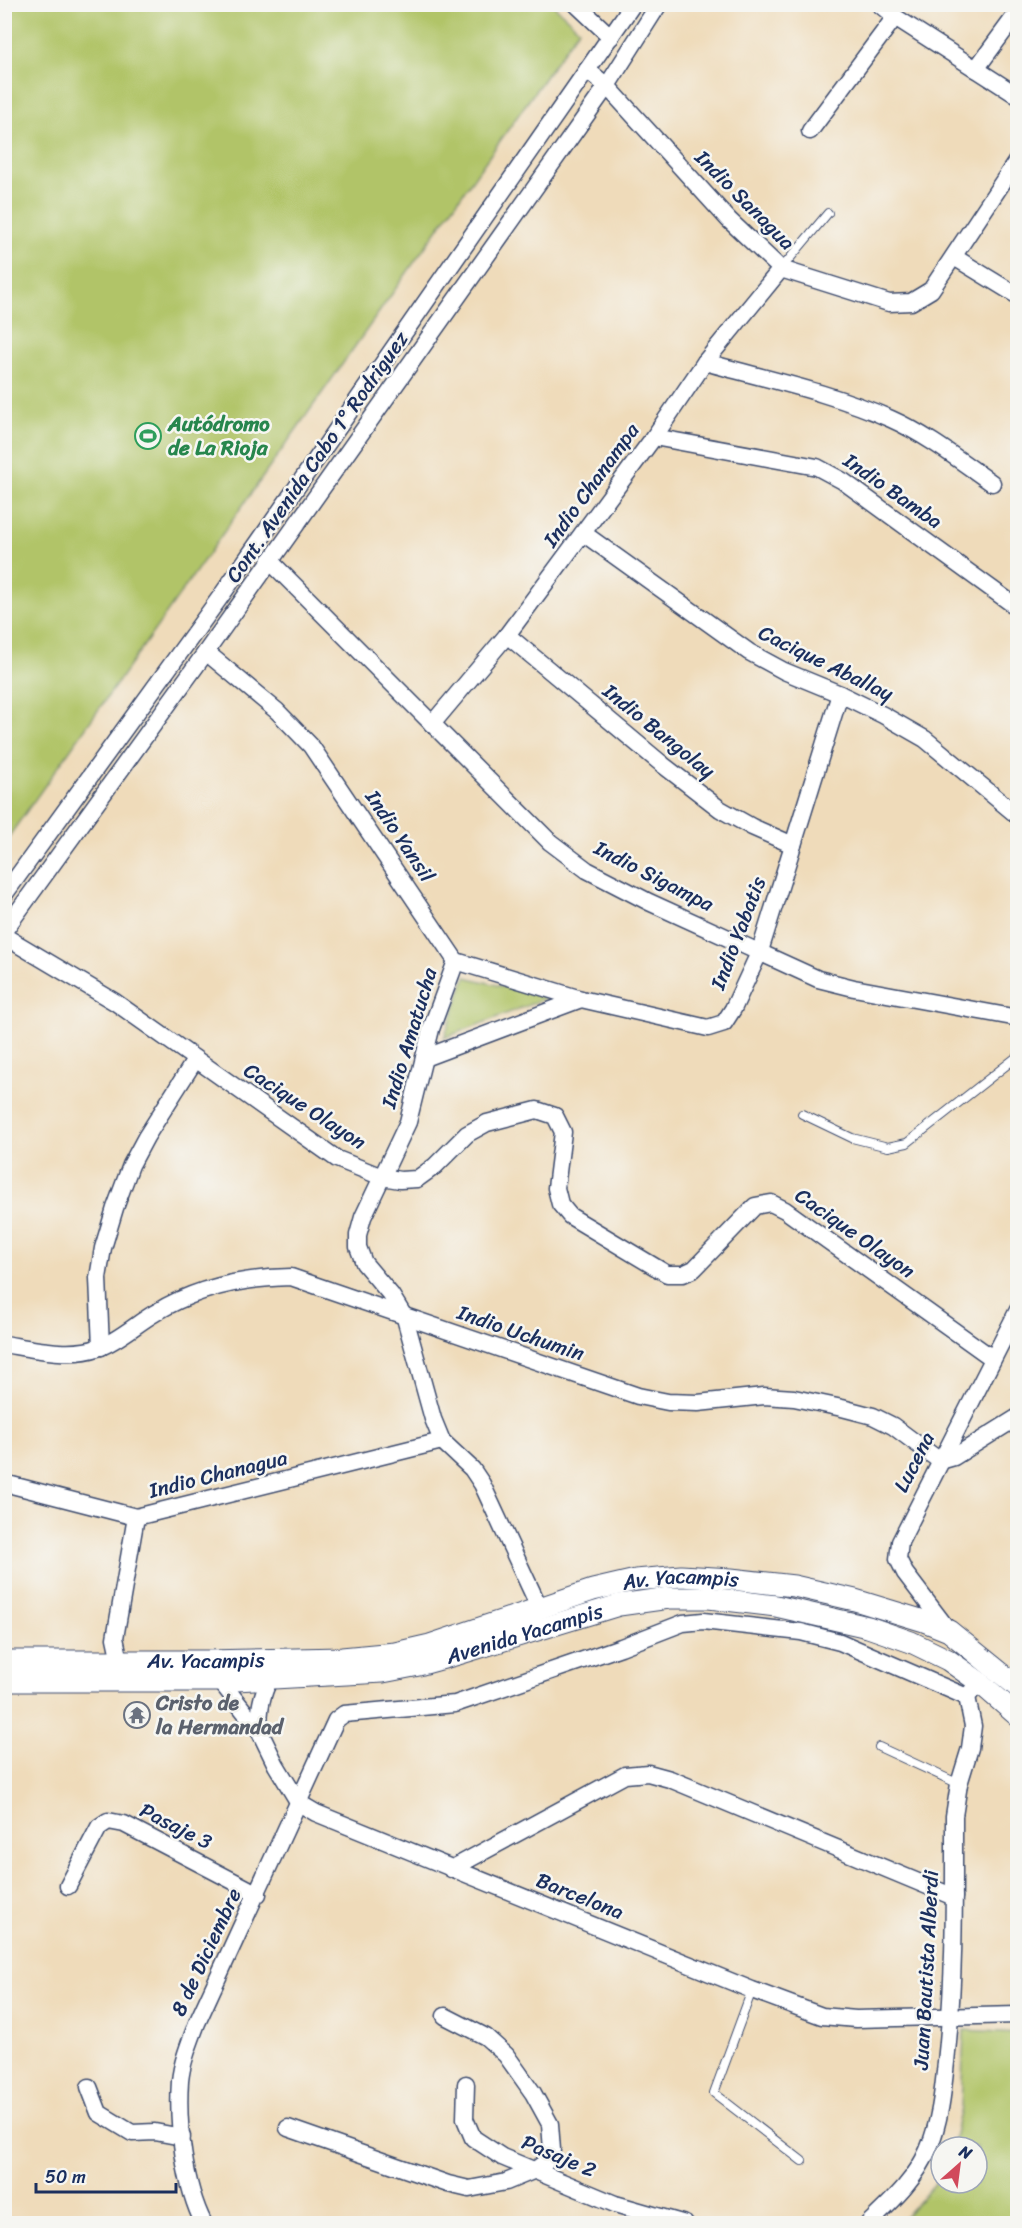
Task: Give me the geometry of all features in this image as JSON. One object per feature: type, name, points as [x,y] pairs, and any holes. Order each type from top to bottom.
[{"type":"street","points":[[576,4],[611,37]]},
{"type":"street","name":"Cont. Avenida Cabo 1° Rodriguez","points":[[4,895],[221,596],[633,4]]},
{"type":"street","name":"Cont. Avenida Cabo 1° Rodriguez","points":[[4,931],[206,652],[607,86],[659,4]]},
{"type":"street","points":[[879,4],[895,17],[1017,96]]},
{"type":"street","points":[[976,69],[1017,12]]},
{"type":"street","points":[[810,131],[895,17]]},
{"type":"street","name":"Indio Sanagua","points":[[587,70],[607,86],[729,220],[781,269],[889,303],[911,302],[931,290],[1017,159]]},
{"type":"street","points":[[954,257],[1017,296]]},
{"type":"street","name":"Indio Chanampa","points":[[432,724],[507,635],[654,437],[705,362],[781,269]]},
{"type":"street","points":[[705,362],[835,399],[891,418],[933,441],[992,483]]},
{"type":"street","name":"Indio Bamba","points":[[654,437],[817,467],[843,481],[1017,608]]},
{"type":"street","name":"Cacique Aballay","points":[[583,533],[749,652],[784,671],[883,715],[925,739],[1017,816]]},
{"type":"street","name":"Indio Sigampa","points":[[270,561],[550,842],[586,870],[649,902],[818,978],[854,988],[1017,1018]]},
{"type":"street","name":"Indio Bangolay","points":[[507,635],[663,765],[720,809],[793,846]]},
{"type":"street","name":"Indio Yansil","points":[[206,652],[277,711],[312,746],[456,961]]},
{"type":"street","name":"Indio Yabatis","points":[[581,999],[708,1028],[724,1023],[760,951],[840,694]]},
{"type":"street","name":"Cacique Olayon","points":[[4,936],[115,1002],[337,1159],[382,1177],[400,1180],[417,1179],[435,1166],[467,1134],[487,1123],[537,1110],[555,1116],[563,1131],[556,1188],[560,1204],[570,1215],[667,1274],[683,1274],[694,1269],[755,1206],[771,1203],[785,1210],[992,1358]]},
{"type":"street","points":[[456,961],[581,999]]},
{"type":"street","name":"Indio Amatucha","points":[[442,1442],[405,1318],[391,1295],[364,1263],[358,1247],[358,1235],[363,1217],[408,1122],[431,1029],[456,961]]},
{"type":"street","points":[[424,1058],[581,999]]},
{"type":"street","points":[[101,1347],[98,1278],[103,1248],[115,1208],[131,1165],[141,1146],[195,1060]]},
{"type":"street","name":"Indio Uchumin","points":[[4,1344],[71,1352],[101,1347],[157,1311],[222,1284],[256,1278],[291,1277],[405,1318],[648,1398],[668,1402],[698,1403],[764,1396],[784,1397],[862,1414],[893,1426],[940,1461]]},
{"type":"street","name":"Lucena","points":[[949,1631],[905,1573],[898,1559],[900,1542],[1017,1310]]},
{"type":"street","points":[[940,1461],[954,1457],[1017,1417]]},
{"type":"street","points":[[442,1442],[472,1468],[482,1484],[540,1609]]},
{"type":"street","name":"Indio Chanagua","points":[[4,1483],[136,1517],[442,1442]]},
{"type":"street","points":[[136,1517],[116,1638],[120,1661],[140,1681]]},
{"type":"street","name":"Av. Yacampis","points":[[4,1661],[207,1661],[342,1658],[395,1653],[430,1645],[593,1590],[636,1580],[681,1576],[794,1586],[855,1600],[924,1621],[949,1631],[1017,1687]]},
{"type":"street","name":"Avenida Yacampis","points":[[4,1681],[219,1681],[383,1672],[419,1665],[619,1605],[669,1598],[709,1598],[776,1606],[868,1627],[911,1642],[948,1660],[973,1690],[1017,1716]]},
{"type":"street","name":"8 de Diciembre","points":[[204,2223],[190,2186],[182,2137],[180,2081],[186,2051],[336,1720],[344,1714],[455,1704],[683,1623],[703,1621],[801,1632],[840,1642],[973,1690]]},
{"type":"street","points":[[207,1661],[219,1681],[259,1730],[276,1765],[299,1803]]},
{"type":"street","points":[[259,1730],[259,1708],[270,1678]]},
{"type":"street","name":"Juan Bautista Alberdi","points":[[868,2223],[900,2193],[916,2172],[928,2151],[939,2119],[951,2017],[954,1816],[959,1784],[970,1748],[973,1726],[973,1690]]},
{"type":"street","points":[[451,1869],[625,1775],[648,1773],[670,1779],[954,1897]]},
{"type":"street","name":"Barcelona","points":[[299,1803],[316,1813],[451,1869],[822,2016],[856,2019],[1017,2015]]},
{"type":"street","name":"Pasaje 3","points":[[68,1886],[99,1827],[108,1821],[124,1824],[258,1894]]},
{"type":"street","points":[[288,2128],[448,2184],[469,2189],[506,2182],[535,2170],[546,2162],[552,2150],[550,2124],[533,2093],[506,2055],[486,2037],[445,2016]]},
{"type":"street","name":"Pasaje 2","points":[[466,2084],[465,2119],[473,2138],[502,2157],[615,2204],[685,2223]]},
{"type":"street","points":[[89,2087],[99,2113],[132,2133],[155,2132],[182,2137]]},
{"type":"lane","points":[[781,269],[828,213]]},
{"type":"lane","points":[[802,1114],[852,1138],[888,1147],[907,1143],[1017,1056]]},
{"type":"lane","points":[[879,1747],[959,1784]]},
{"type":"lane","points":[[752,1990],[714,2092],[802,2161]]},
{"type":"green space","name":"Autódromo de La Rioja","points":[[5,4],[552,4],[579,29],[5,842]]},
{"type":"green space","points":[[466,977],[547,998],[444,1038]]},
{"type":"green space","points":[[964,2030],[1017,2033],[1017,2223],[899,2223],[929,2190],[929,2195],[989,2195],[989,2135],[955,2135],[961,2108]]},
{"type":"place","name":"Autódromo de La Rioja","points":[[148,436]]},
{"type":"place","name":"Cristo de la Hermandad","points":[[137,1715]]}]
